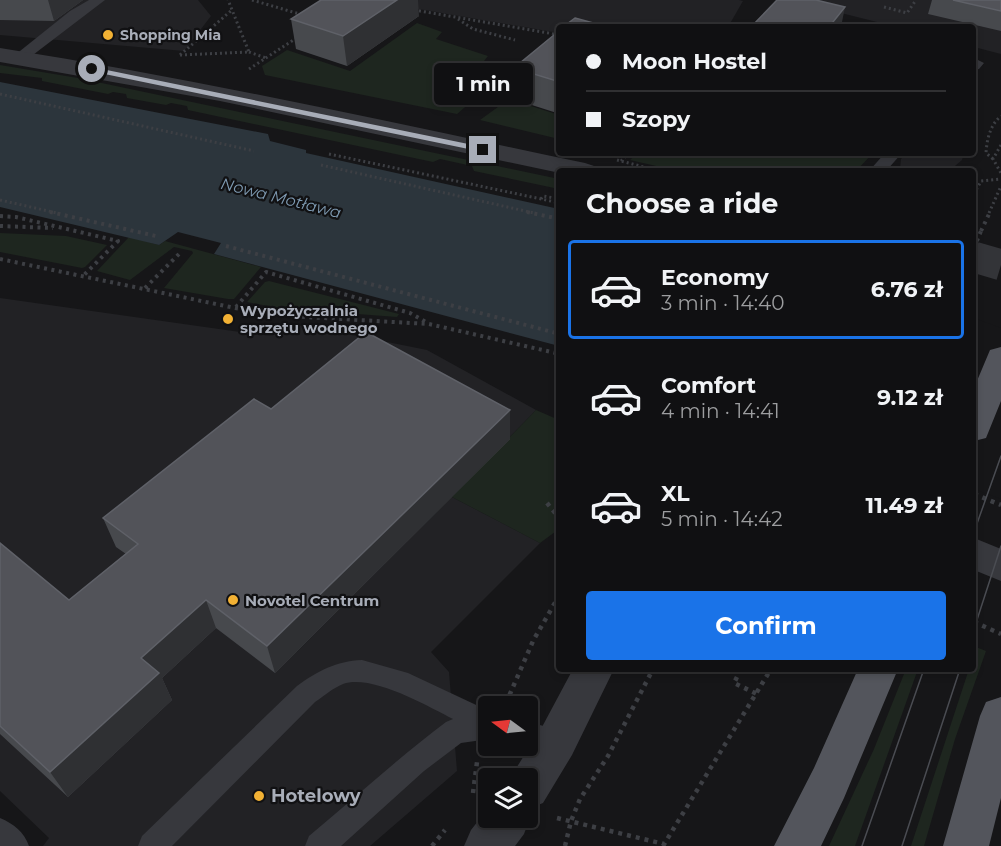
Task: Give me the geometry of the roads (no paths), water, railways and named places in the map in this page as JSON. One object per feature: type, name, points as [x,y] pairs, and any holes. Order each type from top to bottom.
[{"type":"main road","points":[[976,424],[1001,358]]},
{"type":"main road","points":[[797,846],[829,783],[877,672]]},
{"type":"main road","points":[[966,846],[1001,716]]},
{"type":"street","points":[[10,56],[70,65],[213,93],[571,168]]},
{"type":"street","points":[[976,554],[1001,566]]},
{"type":"street","points":[[533,768],[542,737],[592,672]]},
{"type":"street","points":[[487,846],[488,828]]},
{"type":"lane","points":[[10,56],[98,0]]},
{"type":"lane","points":[[880,168],[891,156]]},
{"type":"lane","points":[[152,846],[306,694],[327,679],[348,672],[380,675],[408,686],[478,721]]},
{"type":"lane","points":[[319,846],[374,800],[414,762],[455,730],[478,727]]},
{"type":"lane","points":[[0,832],[15,846]]},
{"type":"water","name":"Nowa Motława","points":[[0,82],[268,134],[270,141],[306,150],[306,153],[556,208],[556,345],[214,254],[221,243],[178,232],[159,245],[0,207]]},
{"type":"tunnel","points":[[976,258],[1001,265]]},
{"type":"tram line","points":[[976,526],[1001,456]]},
{"type":"tram line","points":[[976,623],[1001,546]]},
{"type":"tram line","points":[[862,846],[923,672]]},
{"type":"tram line","points":[[902,846],[959,672]]},
{"type":"place","name":"Shopping Mia","points":[[108,35]]},
{"type":"place","name":"Wypożyczalnia sprzętu wodnego","points":[[228,319]]},
{"type":"place","name":"Novotel Centrum","points":[[233,600]]},
{"type":"place","name":"Hotelowy","points":[[259,796]]}]
